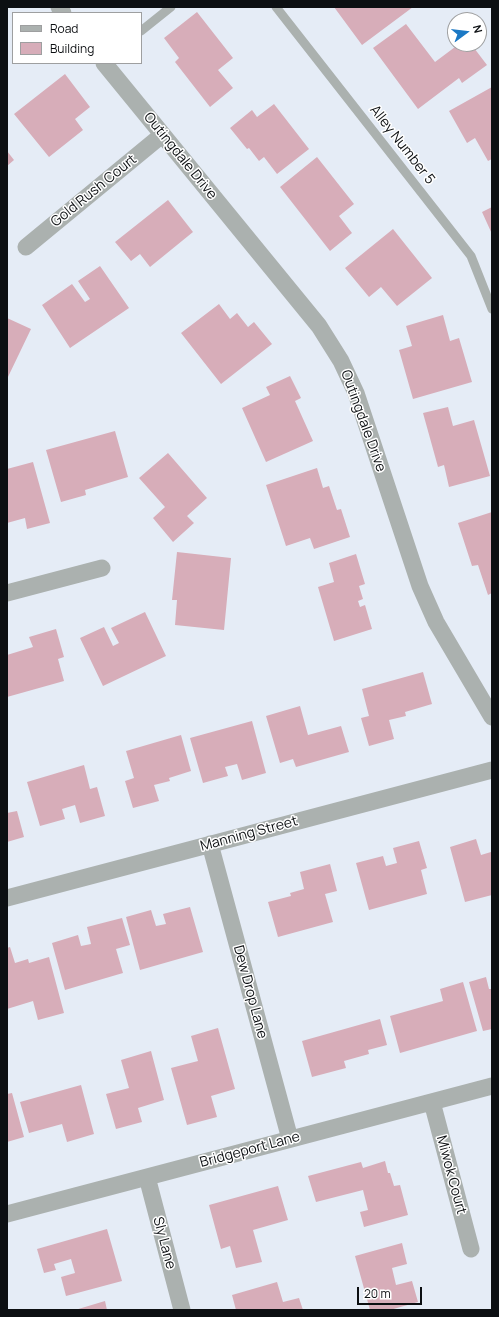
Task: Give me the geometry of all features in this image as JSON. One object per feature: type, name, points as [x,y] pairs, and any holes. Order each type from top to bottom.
[{"type":"street","name":"Outingdale Drive","points":[[105,64],[319,326],[341,361],[356,393],[420,586],[436,622],[492,717]]},
{"type":"street","name":"Gold Rush Court","points":[[26,247],[162,135]]},
{"type":"street","points":[[7,593],[102,568]]},
{"type":"street","name":"Manning Street","points":[[7,898],[492,770]]},
{"type":"street","name":"Dew Drop Lane","points":[[210,844],[290,1139]]},
{"type":"street","name":"Bridgeport Lane","points":[[7,1214],[492,1086]]},
{"type":"street","name":"Miwok Court","points":[[432,1102],[471,1249]]},
{"type":"street","name":"Sly Lane","points":[[147,1177],[182,1310]]},
{"type":"lane","points":[[142,30],[171,7]]},
{"type":"lane","name":"Alley Number 5","points":[[276,7],[471,256],[492,309]]},
{"type":"building","points":[[334,7],[413,7],[362,45]]},
{"type":"building","points":[[197,12],[233,58],[218,70],[233,88],[210,107],[175,62],[179,58],[164,38]]},
{"type":"building","points":[[406,24],[435,62],[448,52],[477,52],[487,65],[462,83],[459,78],[418,109],[373,48]]},
{"type":"building","points":[[65,74],[90,107],[75,119],[83,130],[49,157],[14,114]]},
{"type":"building","points":[[492,87],[492,159],[488,161],[475,138],[467,143],[449,111]]},
{"type":"building","points":[[274,104],[309,149],[277,174],[264,157],[259,161],[230,128],[252,110],[257,117]]},
{"type":"building","points":[[7,151],[14,160],[7,166]]},
{"type":"building","points":[[317,157],[354,204],[339,216],[352,233],[330,251],[280,187]]},
{"type":"building","points":[[168,200],[193,232],[150,267],[140,254],[131,261],[115,242]]},
{"type":"building","points":[[492,207],[492,234],[482,212]]},
{"type":"building","points":[[393,229],[432,278],[397,306],[381,287],[369,297],[345,268]]},
{"type":"building","points":[[100,266],[129,308],[70,348],[42,305],[72,284],[85,302],[90,299],[78,281]]},
{"type":"building","points":[[219,304],[230,319],[237,313],[248,327],[254,322],[272,344],[221,384],[181,333]]},
{"type":"building","points":[[443,315],[450,341],[459,338],[472,382],[413,399],[399,350],[412,346],[406,326]]},
{"type":"building","points":[[7,318],[31,329],[7,379]]},
{"type":"building","points":[[290,376],[301,398],[295,401],[313,441],[266,462],[242,408],[270,395],[266,387]]},
{"type":"building","points":[[448,407],[453,426],[474,420],[490,476],[449,487],[444,465],[438,467],[423,413]]},
{"type":"building","points":[[115,431],[128,477],[85,490],[86,495],[61,502],[46,450]]},
{"type":"building","points":[[168,453],[207,498],[187,516],[194,523],[173,542],[153,518],[165,507],[139,478]]},
{"type":"building","points":[[33,462],[50,523],[27,529],[25,518],[7,523],[7,469]]},
{"type":"building","points":[[317,468],[323,488],[329,486],[337,510],[341,509],[350,537],[314,549],[310,538],[286,546],[266,485]]},
{"type":"building","points":[[492,512],[492,593],[488,595],[478,565],[472,566],[458,523]]},
{"type":"building","points":[[177,552],[231,558],[224,630],[175,625],[177,600],[172,600]]},
{"type":"building","points":[[356,554],[365,584],[359,586],[363,599],[358,601],[360,607],[365,605],[372,629],[334,641],[318,587],[334,582],[329,563]]},
{"type":"building","points":[[145,612],[166,656],[103,686],[80,638],[104,627],[113,646],[119,643],[111,628]]},
{"type":"building","points":[[56,629],[64,657],[58,659],[64,681],[7,697],[7,655],[33,647],[29,637]]},
{"type":"building","points":[[423,672],[432,704],[405,712],[406,716],[389,720],[394,739],[369,746],[361,718],[369,716],[362,689]]},
{"type":"building","points":[[300,706],[308,735],[341,726],[349,752],[296,767],[293,759],[280,763],[266,716]]},
{"type":"building","points":[[252,721],[266,773],[242,780],[237,764],[225,767],[228,776],[203,783],[190,738]]},
{"type":"building","points":[[181,735],[191,771],[169,778],[170,781],[154,785],[159,801],[133,808],[125,781],[134,778],[126,751]]},
{"type":"building","points":[[84,765],[90,789],[97,787],[105,816],[80,823],[75,805],[62,809],[65,819],[40,826],[27,782]]},
{"type":"building","points":[[17,811],[24,837],[7,842],[7,813]]},
{"type":"building","points":[[476,839],[481,855],[491,852],[492,895],[465,902],[450,847]]},
{"type":"building","points":[[419,841],[427,868],[421,870],[427,894],[369,910],[356,863],[383,856],[386,866],[397,863],[393,848]]},
{"type":"building","points":[[330,864],[337,891],[325,894],[333,922],[278,937],[268,902],[291,896],[290,893],[304,889],[300,872]]},
{"type":"building","points":[[190,907],[203,952],[140,970],[126,917],[151,910],[156,926],[166,924],[163,914]]},
{"type":"building","points":[[122,918],[130,945],[116,949],[123,973],[65,990],[52,943],[78,935],[81,946],[91,944],[87,927]]},
{"type":"building","points":[[10,947],[15,963],[28,959],[29,963],[49,957],[64,1013],[38,1020],[33,1001],[7,1009],[7,948]]},
{"type":"building","points":[[486,977],[489,989],[492,989],[492,1029],[483,1031],[469,982]]},
{"type":"building","points":[[463,982],[477,1031],[400,1053],[390,1016],[443,1001],[440,989]]},
{"type":"building","points":[[380,1019],[387,1045],[368,1050],[369,1054],[344,1061],[346,1068],[312,1077],[302,1041]]},
{"type":"building","points":[[218,1028],[235,1089],[211,1096],[217,1117],[187,1125],[171,1068],[198,1061],[191,1036]]},
{"type":"building","points":[[151,1051],[164,1100],[138,1108],[142,1122],[116,1129],[106,1094],[129,1088],[121,1060]]},
{"type":"building","points":[[81,1085],[94,1134],[67,1142],[62,1124],[29,1133],[20,1102]]},
{"type":"building","points":[[12,1093],[24,1137],[7,1142],[7,1094]]},
{"type":"building","points":[[385,1161],[388,1173],[390,1173],[394,1186],[400,1185],[408,1215],[364,1227],[360,1212],[368,1210],[363,1190],[316,1202],[308,1176],[361,1162],[363,1168]]},
{"type":"building","points":[[278,1186],[288,1220],[253,1230],[262,1262],[236,1268],[230,1246],[221,1249],[209,1205]]},
{"type":"building","points":[[107,1229],[122,1281],[66,1296],[61,1277],[75,1273],[71,1259],[54,1264],[56,1270],[44,1273],[37,1249]]},
{"type":"building","points":[[402,1243],[407,1264],[392,1268],[396,1285],[412,1281],[418,1302],[390,1310],[370,1310],[355,1256]]},
{"type":"building","points":[[277,1282],[283,1302],[299,1298],[303,1310],[236,1310],[232,1295]]},
{"type":"building","points":[[105,1301],[107,1310],[75,1310]]}]
